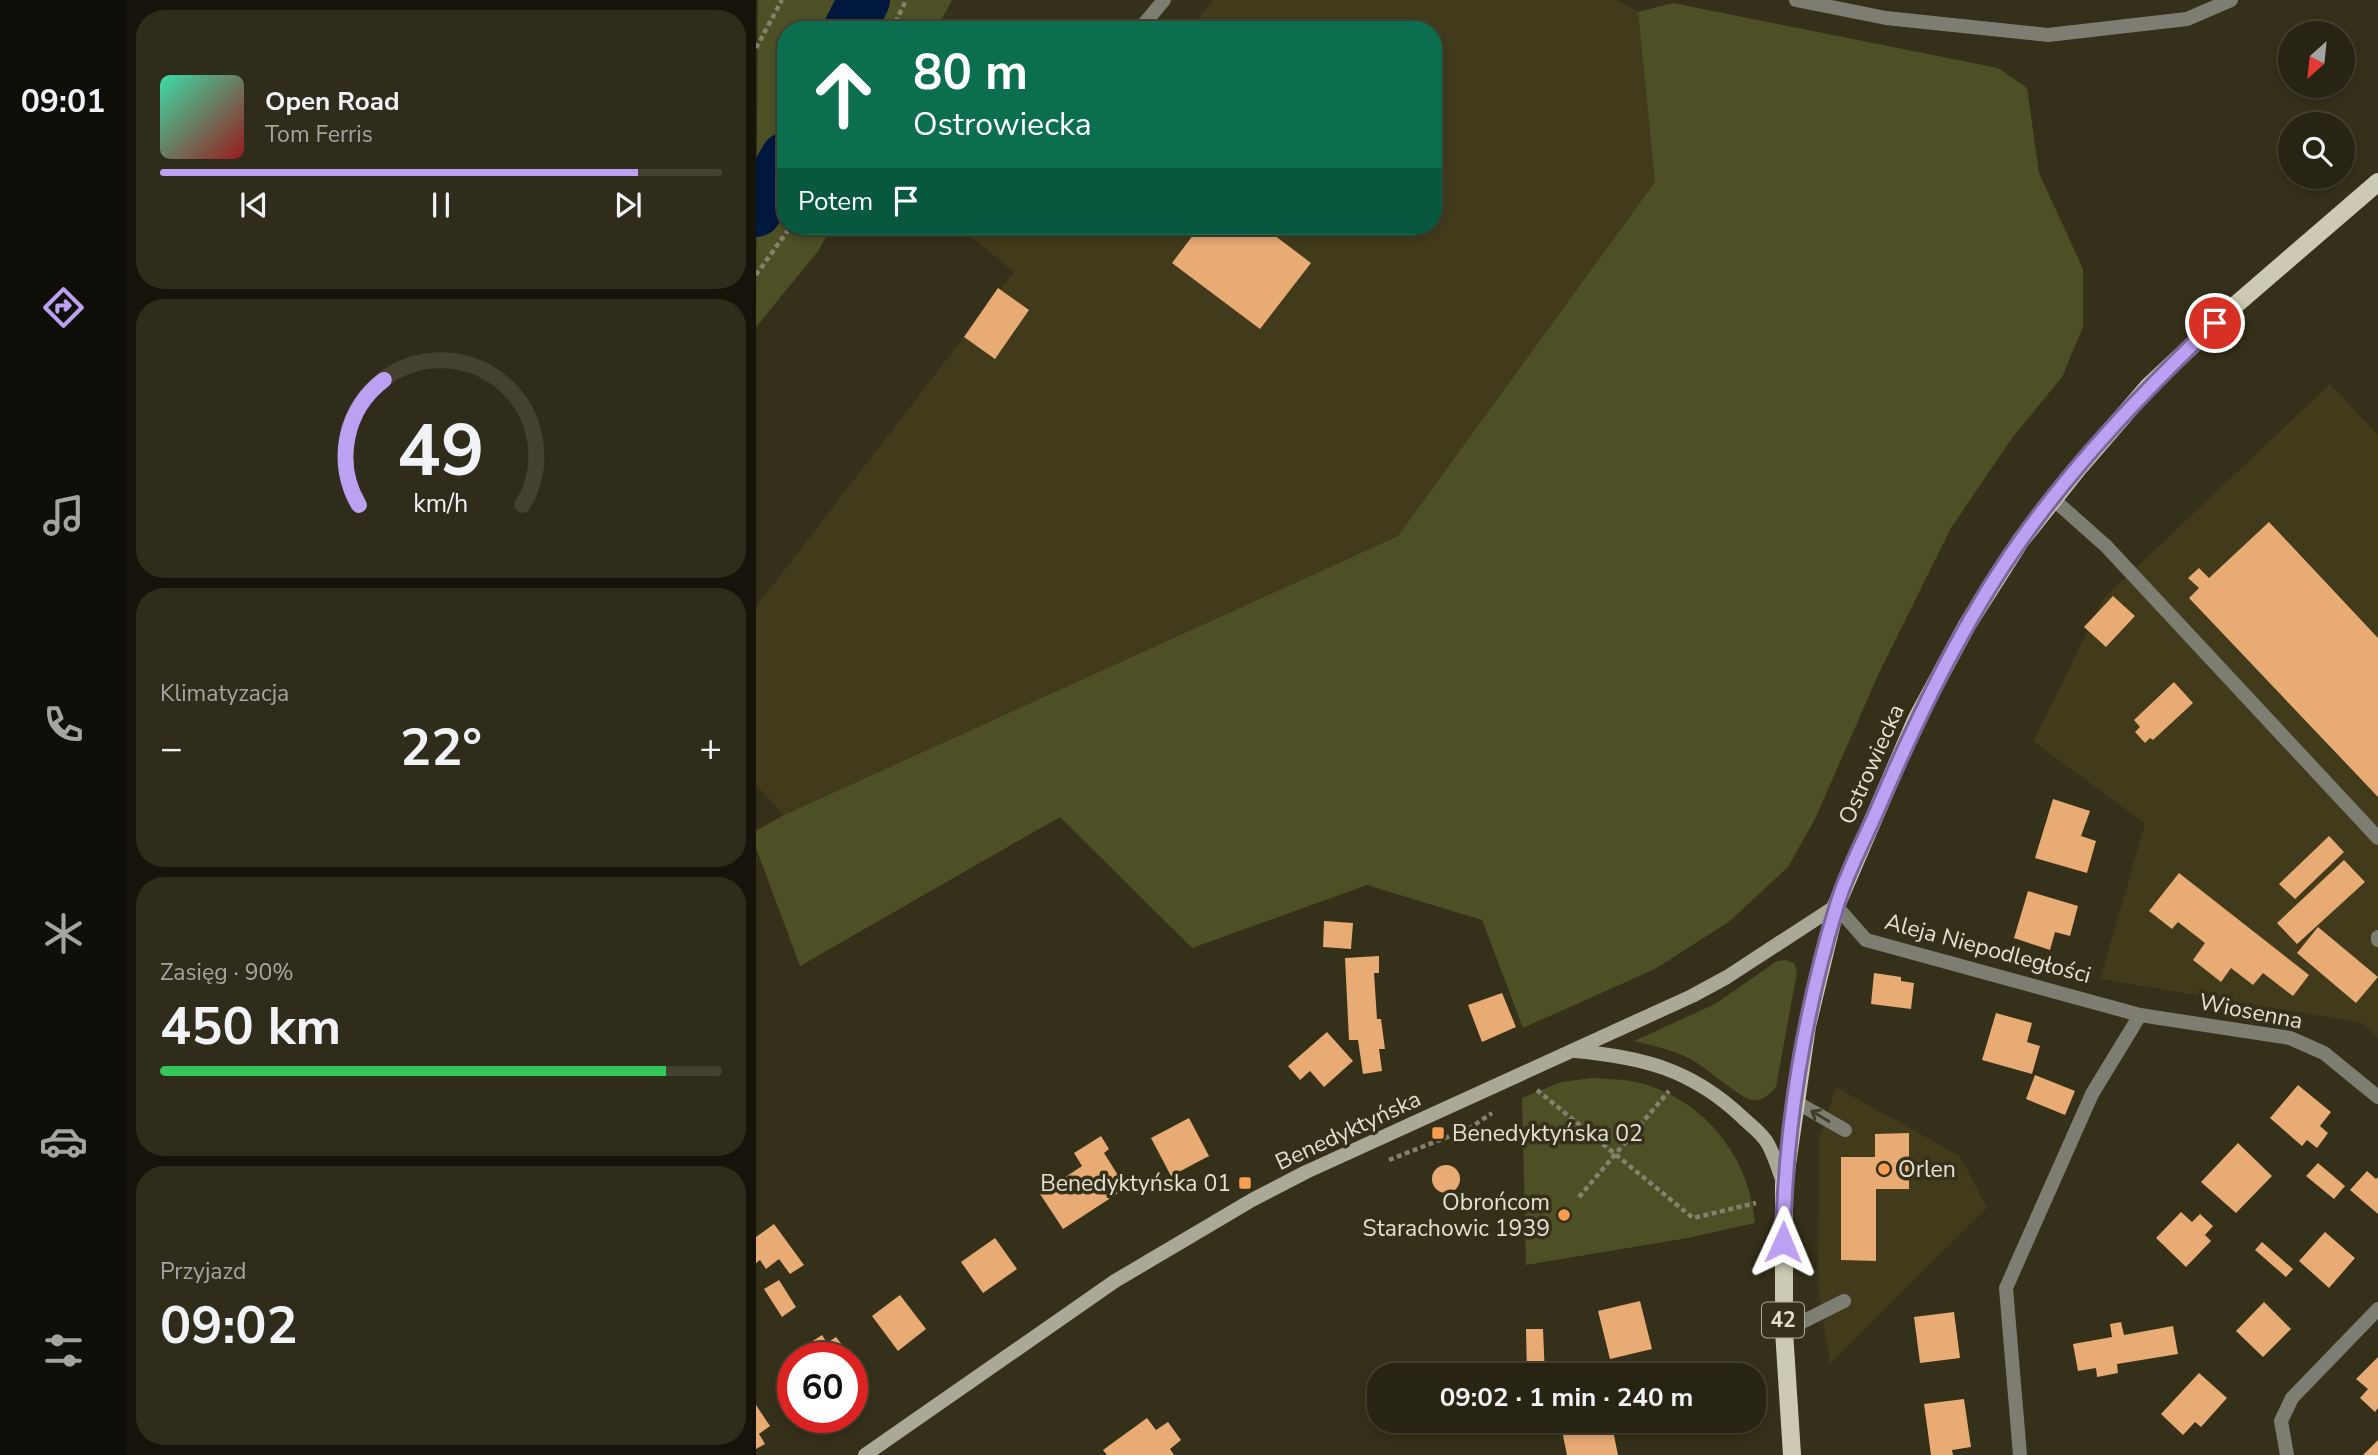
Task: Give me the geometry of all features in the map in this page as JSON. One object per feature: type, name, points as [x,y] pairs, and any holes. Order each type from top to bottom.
[{"type":"main road","name":"Ostrowiecka","points":[[1836,906],[1916,720],[1967,625],[2021,540],[2148,386],[2232,308],[2378,182]]},
{"type":"main road","name":"42","points":[[1792,1455],[1784,1331],[1784,1185],[1807,1026],[1836,906]]},
{"type":"street","points":[[1146,21],[1164,0]]},
{"type":"street","points":[[1796,0],[1886,18],[2048,36],[2188,19],[2231,0]]},
{"type":"street","points":[[2053,499],[2106,546],[2378,838]]},
{"type":"street","name":"Aleja Niepodległości","points":[[1836,906],[1866,940],[2140,1015]]},
{"type":"street","name":"Benedyktyńska","points":[[865,1455],[1115,1281],[1206,1226],[1306,1172],[1573,1051],[1727,977],[1836,906]]},
{"type":"street","points":[[2020,1455],[2006,1288],[2092,1094],[2140,1015]]},
{"type":"street","name":"Wiosenna","points":[[2140,1015],[2290,1038],[2323,1053],[2378,1097]]},
{"type":"street","points":[[1573,1051],[1616,1054],[1658,1063],[1693,1080],[1734,1109],[1767,1142],[1784,1185]]},
{"type":"street","points":[[1796,1102],[1845,1130]]},
{"type":"street","points":[[1784,1331],[1844,1301]]},
{"type":"street","points":[[2287,1455],[2281,1421],[2292,1398],[2378,1309]]},
{"type":"path","points":[[756,48],[782,0]]},
{"type":"path","points":[[896,21],[906,0]]},
{"type":"path","points":[[756,275],[785,235]]},
{"type":"path","points":[[1536,1089],[1693,1218],[1756,1203]]},
{"type":"path","points":[[1579,1197],[1671,1090]]},
{"type":"path","points":[[1383,1162],[1470,1129],[1499,1109]]},
{"type":"shaded area","points":[[1213,0],[1617,0],[1638,12],[1656,188],[1398,536],[784,815],[756,785],[756,607],[1014,272],[969,235],[1442,235],[1442,21],[1196,21]]},
{"type":"shaded area","points":[[2330,384],[2378,435],[2378,1038],[2362,1023],[2100,979],[2145,824],[2033,741],[2104,598]]},
{"type":"shaded area","points":[[1836,1087],[1960,1156],[1987,1208],[1830,1364],[1818,1286],[1819,1138]]},
{"type":"green space","points":[[758,0],[952,0],[941,21],[777,21],[777,235],[827,235],[819,250],[756,327]]},
{"type":"green space","points":[[1673,3],[1998,68],[2027,88],[2039,173],[2083,269],[2083,327],[2062,377],[2012,438],[1951,528],[1879,673],[1815,819],[1788,867],[1730,921],[1655,969],[1523,1028],[1482,920],[1367,885],[1192,948],[1060,817],[800,966],[756,848],[756,831],[784,815],[1398,536],[1655,182],[1638,12]]},
{"type":"green space","points":[[1777,961],[1794,963],[1797,972],[1776,1087],[1763,1098],[1747,1098],[1685,1057],[1634,1041],[1715,1004]]},
{"type":"green space","points":[[1592,1078],[1631,1081],[1656,1088],[1699,1113],[1717,1131],[1743,1174],[1755,1223],[1688,1238],[1526,1265],[1522,1098],[1561,1082]]},
{"type":"building","points":[[1193,235],[1274,235],[1311,263],[1260,329],[1172,263]]},
{"type":"building","points":[[998,288],[1029,310],[995,359],[964,337]]},
{"type":"building","points":[[2269,522],[2378,638],[2378,797],[2189,598],[2199,588],[2188,578],[2199,568],[2209,578]]},
{"type":"building","points":[[2113,596],[2135,616],[2106,647],[2084,627]]},
{"type":"building","points":[[2174,682],[2193,703],[2153,740],[2150,738],[2145,743],[2135,732],[2140,727],[2134,720]]},
{"type":"building","points":[[2053,799],[2090,811],[2081,836],[2096,841],[2087,873],[2035,858]]},
{"type":"building","points":[[2329,836],[2344,852],[2295,899],[2279,884]]},
{"type":"building","points":[[2344,860],[2365,882],[2297,944],[2277,923]]},
{"type":"building","points":[[2179,873],[2309,975],[2293,996],[2263,973],[2253,985],[2231,968],[2221,982],[2193,960],[2205,943],[2178,922],[2172,929],[2149,911]]},
{"type":"building","points":[[2028,891],[2078,906],[2070,936],[2055,932],[2050,950],[2014,938]]},
{"type":"building","points":[[1324,921],[1353,923],[1351,949],[1323,947]]},
{"type":"building","points":[[2318,927],[2378,977],[2356,1003],[2297,953]]},
{"type":"building","points":[[1379,956],[1379,973],[1374,973],[1377,1019],[1381,1019],[1385,1049],[1379,1049],[1382,1071],[1363,1074],[1358,1040],[1349,1040],[1345,958]]},
{"type":"building","points":[[1874,973],[1901,977],[1901,981],[1914,983],[1911,1009],[1871,1004]]},
{"type":"building","points":[[1502,993],[1516,1027],[1482,1042],[1468,1005]]},
{"type":"building","points":[[1996,1013],[2032,1023],[2027,1042],[2040,1046],[2032,1074],[1982,1060]]},
{"type":"building","points":[[1327,1032],[1353,1061],[1324,1087],[1310,1071],[1300,1080],[1288,1066]]},
{"type":"building","points":[[2035,1075],[2075,1091],[2065,1115],[2026,1099]]},
{"type":"building","points":[[2298,1085],[2331,1112],[2320,1126],[2328,1133],[2317,1148],[2307,1140],[2302,1146],[2270,1118]]},
{"type":"building","points":[[1189,1118],[1209,1156],[1171,1176],[1151,1138]]},
{"type":"building","points":[[1909,1133],[1909,1189],[1876,1189],[1876,1261],[1841,1260],[1841,1157],[1875,1157],[1875,1134]]},
{"type":"building","points":[[1101,1136],[1109,1149],[1104,1153],[1126,1188],[1063,1229],[1040,1194],[1082,1166],[1074,1153]]},
{"type":"building","points":[[2238,1143],[2272,1176],[2236,1213],[2201,1182]]},
{"type":"building","points":[[2318,1163],[2345,1186],[2334,1199],[2306,1176]]},
{"type":"building","points":[[1446,1165],[1456,1169],[1460,1179],[1456,1189],[1446,1193],[1436,1189],[1432,1179],[1436,1169]]},
{"type":"building","points":[[2367,1171],[2376,1179],[2378,1177],[2378,1214],[2350,1190]]},
{"type":"building","points":[[2181,1212],[2192,1222],[2200,1214],[2213,1226],[2205,1235],[2211,1241],[2186,1267],[2156,1238]]},
{"type":"building","points":[[774,1224],[804,1265],[790,1274],[779,1259],[766,1269],[760,1260],[756,1263],[756,1237]]},
{"type":"building","points":[[2325,1232],[2355,1258],[2329,1288],[2299,1261]]},
{"type":"building","points":[[995,1238],[1017,1269],[983,1293],[961,1262]]},
{"type":"building","points":[[2262,1242],[2293,1269],[2286,1277],[2255,1250]]},
{"type":"building","points":[[779,1280],[796,1307],[782,1317],[764,1289]]},
{"type":"building","points":[[900,1295],[926,1329],[898,1351],[872,1316]]},
{"type":"building","points":[[1640,1301],[1652,1349],[1610,1359],[1598,1311]]},
{"type":"building","points":[[2264,1302],[2291,1329],[2263,1357],[2236,1331]]},
{"type":"building","points":[[1954,1312],[1960,1358],[1920,1363],[1914,1317]]},
{"type":"building","points":[[2121,1322],[2124,1335],[2173,1326],[2178,1354],[2117,1364],[2118,1373],[2097,1377],[2096,1368],[2078,1371],[2073,1344],[2112,1337],[2110,1324]]},
{"type":"building","points":[[1526,1329],[1543,1329],[1544,1363],[1527,1363]]},
{"type":"building","points":[[822,1335],[826,1342],[811,1342]]},
{"type":"building","points":[[2378,1357],[2378,1408],[2375,1412],[2360,1398],[2368,1389],[2356,1379]]},
{"type":"building","points":[[2199,1373],[2227,1398],[2201,1427],[2195,1422],[2183,1435],[2161,1414]]},
{"type":"building","points":[[1964,1399],[1971,1447],[1952,1450],[1953,1455],[1931,1455],[1924,1404]]},
{"type":"building","points":[[756,1405],[770,1426],[759,1434],[765,1444],[756,1449]]},
{"type":"building","points":[[1147,1418],[1156,1430],[1168,1422],[1181,1440],[1170,1449],[1174,1455],[1107,1455],[1103,1450]]},
{"type":"building","points":[[1562,1433],[1613,1433],[1618,1455],[1567,1455]]},
{"type":"building","points":[[2378,1440],[2378,1455],[2363,1455]]},
{"type":"waterway","points":[[854,21],[864,0]]},
{"type":"waterway","points":[[756,211],[777,174]]},
{"type":"place","name":"Benedyktyńska 02","points":[[1438,1133]]},
{"type":"place","name":"Orlen","points":[[1884,1169]]},
{"type":"place","name":"Benedyktyńska 01","points":[[1245,1183]]},
{"type":"place","name":"Obrońcom Starachowic 1939","points":[[1564,1215]]},
{"type":"route","points":[[1783,1242],[1784,1185],[1807,1026],[1836,906],[1916,720],[1967,625],[2021,540],[2148,386],[2215,323]]}]
